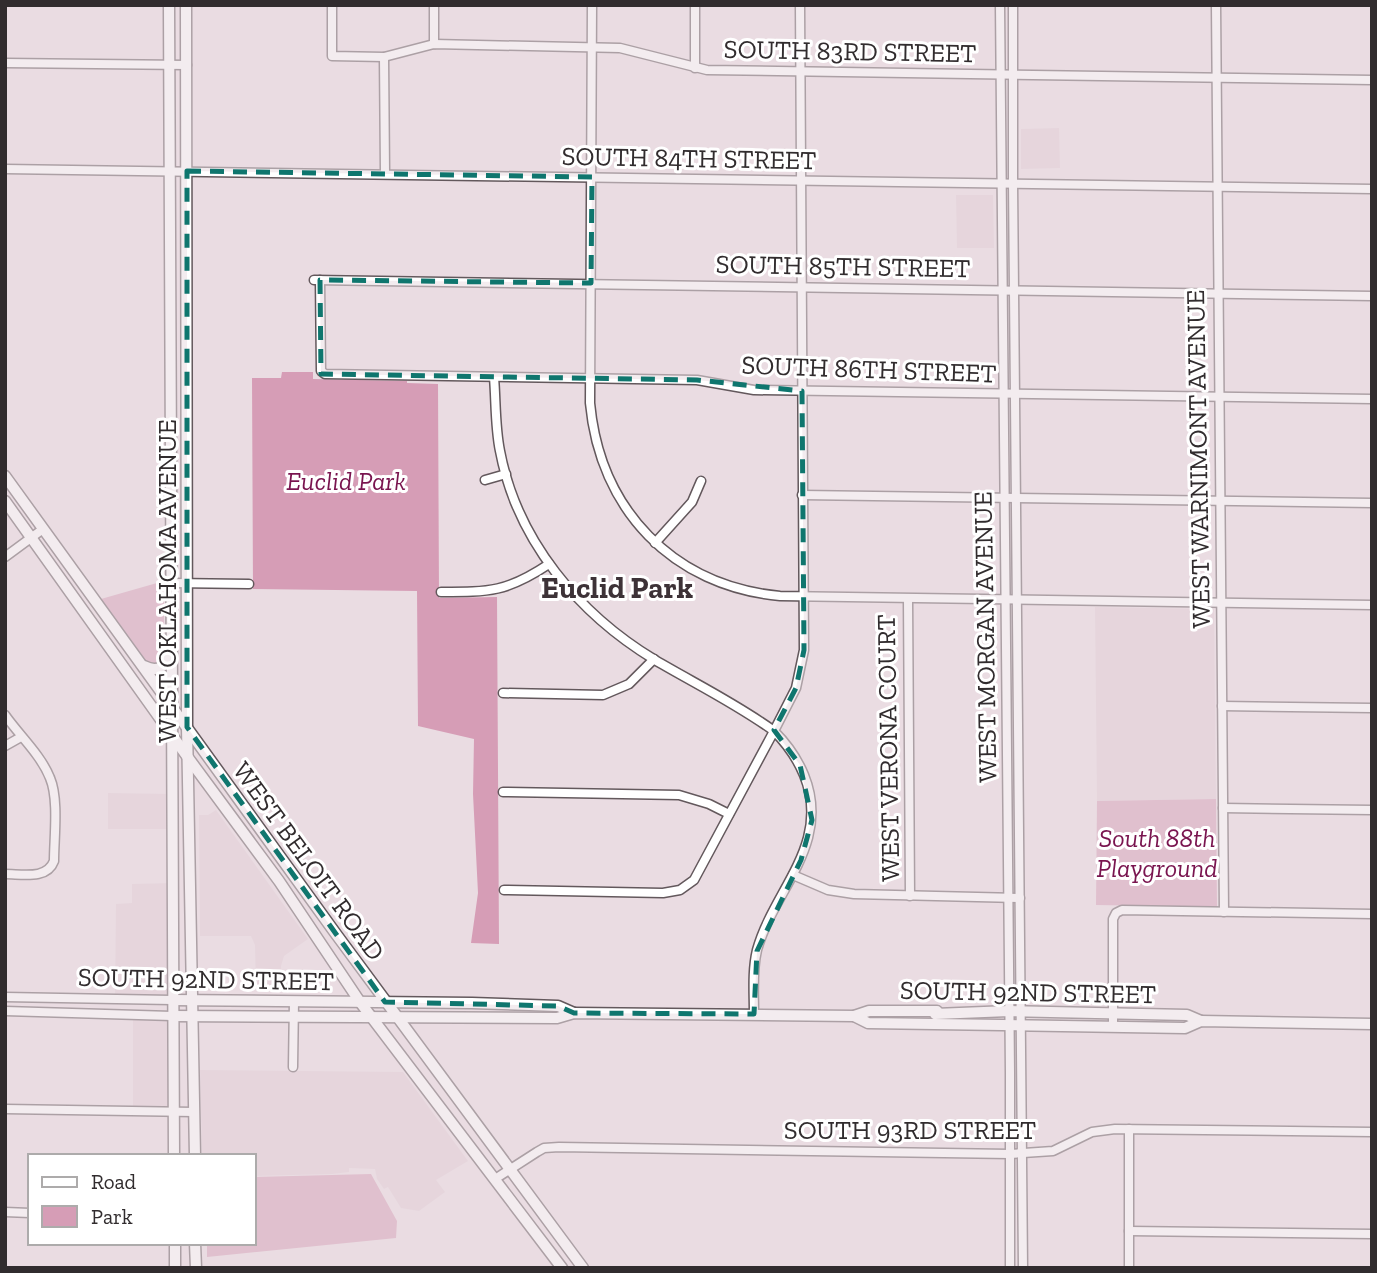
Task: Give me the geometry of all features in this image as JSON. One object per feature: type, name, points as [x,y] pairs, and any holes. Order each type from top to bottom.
[{"type":"main road","name":"WEST OKLAHOMA AVENUE","points":[[169,5],[174,1154]]},
{"type":"main road","name":"WEST OKLAHOMA AVENUE","points":[[186,5],[187,727],[195,1154]]},
{"type":"main road","name":"WEST BELOIT ROAD","points":[[5,476],[415,1042],[583,1268]]},
{"type":"main road","name":"WEST BELOIT ROAD","points":[[5,501],[279,881],[360,1002],[562,1268]]},
{"type":"main road","points":[[143,666],[154,670],[163,667],[172,644]]},
{"type":"main road","points":[[190,812],[194,792],[205,788],[212,790]]},
{"type":"main road","name":"SOUTH 92ND STREET","points":[[172,1000],[558,1006],[574,1013]]},
{"type":"main road","name":"SOUTH 92ND STREET","points":[[172,1016],[557,1018],[574,1013],[854,1016],[869,1011],[937,1011],[935,1014],[1021,1011],[1187,1015],[1200,1021]]},
{"type":"main road","name":"SOUTH 92ND STREET","points":[[854,1016],[868,1023],[1113,1027],[1185,1027],[1200,1021],[1372,1024]]},
{"type":"main road","points":[[415,1042],[416,1030],[428,1018]]},
{"type":"main road","points":[[174,1245],[175,1268]]},
{"type":"main road","points":[[195,1245],[195,1268]]},
{"type":"street","name":"SOUTH 83RD STREET","points":[[332,5],[332,56],[384,57],[434,44],[592,47],[621,48],[707,70],[1372,80]]},
{"type":"street","points":[[434,5],[434,44]]},
{"type":"street","points":[[592,5],[592,424],[602,461],[620,501],[635,522],[673,558],[696,573],[735,589],[756,594],[908,599],[1372,605]]},
{"type":"street","points":[[695,5],[695,68]]},
{"type":"street","points":[[504,890],[663,893],[680,890],[694,880],[796,688],[802,663],[804,597],[800,5]]},
{"type":"street","name":"WEST MORGAN AVENUE","points":[[1000,5],[1010,1268]]},
{"type":"street","name":"WEST MORGAN AVENUE","points":[[1013,5],[1023,1268]]},
{"type":"street","name":"WEST WARNIMONT AVENUE","points":[[1216,5],[1224,912]]},
{"type":"street","points":[[384,57],[385,173]]},
{"type":"street","points":[[5,63],[187,65]]},
{"type":"street","name":"SOUTH 84TH STREET","points":[[5,169],[1372,189]]},
{"type":"street","name":"SOUTH 85TH STREET","points":[[325,374],[321,371],[317,280],[1372,296]]},
{"type":"street","name":"SOUTH 86TH STREET","points":[[325,374],[697,380],[754,390],[1372,399]]},
{"type":"street","points":[[494,377],[497,427],[506,474],[524,521],[568,590],[615,634],[774,731],[789,747],[800,765],[811,800],[812,820],[807,844],[765,927],[757,951],[754,968],[754,1014]]},
{"type":"street","points":[[485,480],[506,474]]},
{"type":"street","points":[[655,543],[692,502],[701,481]]},
{"type":"street","points":[[803,495],[1372,503]]},
{"type":"street","points":[[5,557],[43,530]]},
{"type":"street","points":[[441,592],[498,590],[525,579],[549,564]]},
{"type":"street","points":[[172,583],[249,584]]},
{"type":"street","name":"WEST VERONA COURT","points":[[908,599],[910,896]]},
{"type":"street","points":[[503,693],[603,695],[629,684],[654,659]]},
{"type":"street","points":[[1222,706],[1372,708]]},
{"type":"street","points":[[5,715],[52,780],[54,813],[54,861],[51,869],[37,874],[5,874]]},
{"type":"street","points":[[5,746],[21,737]]},
{"type":"street","points":[[1007,745],[1018,745]]},
{"type":"street","points":[[503,792],[679,795],[730,814]]},
{"type":"street","points":[[1223,808],[1372,810]]},
{"type":"street","points":[[793,875],[828,890],[854,894],[1020,898]]},
{"type":"street","points":[[1113,1027],[1113,919],[1116,912],[1372,914]]},
{"type":"street","points":[[1009,968],[1021,968]]},
{"type":"street","name":"SOUTH 92ND STREET","points":[[5,997],[172,1000]]},
{"type":"street","points":[[293,1067],[294,1001]]},
{"type":"street","name":"SOUTH 92ND STREET","points":[[5,1012],[172,1016]]},
{"type":"street","points":[[1010,1073],[1022,1073]]},
{"type":"street","points":[[5,1109],[194,1112]]},
{"type":"street","points":[[1129,1129],[1129,1268]]},
{"type":"street","name":"SOUTH 93RD STREET","points":[[495,1179],[544,1148],[559,1147],[1010,1154],[1054,1151],[1100,1130],[1372,1132]]},
{"type":"street","points":[[5,1212],[28,1213]]},
{"type":"street","points":[[1129,1231],[1372,1234]]},
{"type":"highlighted area","points":[[187,171],[592,177],[591,283],[320,280],[321,374],[697,380],[802,391],[804,650],[796,688],[774,730],[800,765],[812,820],[801,860],[757,951],[754,1014],[574,1013],[558,1006],[385,1002],[187,727]]},
{"type":"shaded area","points":[[1059,128],[1060,168],[1021,169],[1021,129]]},
{"type":"shaded area","points":[[956,195],[993,195],[994,248],[957,248]]},
{"type":"shaded area","points":[[1095,607],[1214,609],[1216,799],[1097,801]]},
{"type":"shaded area","points":[[108,793],[173,794],[172,829],[108,829]]},
{"type":"shaded area","points":[[216,810],[308,939],[284,956],[281,966],[282,990],[256,990],[255,945],[251,936],[200,936],[199,815],[208,815]]},
{"type":"shaded area","points":[[172,883],[172,1000],[115,999],[116,904],[132,903],[132,884]]},
{"type":"shaded area","points":[[133,1015],[172,1016],[173,1112],[133,1111]]},
{"type":"shaded area","points":[[200,1070],[403,1072],[468,1161],[436,1180],[445,1192],[419,1211],[401,1208],[388,1187],[384,1189],[377,1179],[375,1169],[349,1168],[349,1172],[332,1174],[256,1176],[256,1154],[202,1154]]},
{"type":"green space","name":"Euclid Park","points":[[282,372],[313,372],[313,379],[438,384],[439,598],[497,597],[499,944],[471,943],[478,893],[473,794],[474,739],[418,726],[417,591],[253,589],[252,378],[281,378]]},
{"type":"green space","points":[[164,581],[164,656],[155,666],[147,662],[101,599]]},
{"type":"green space","name":"South 88th Playground","points":[[1216,799],[1217,907],[1096,905],[1097,801]]},
{"type":"green space","points":[[371,1174],[397,1221],[396,1238],[207,1257],[207,1245],[256,1245],[256,1177]]},
{"type":"district","name":"Euclid Park","points":[[617,588]]}]
